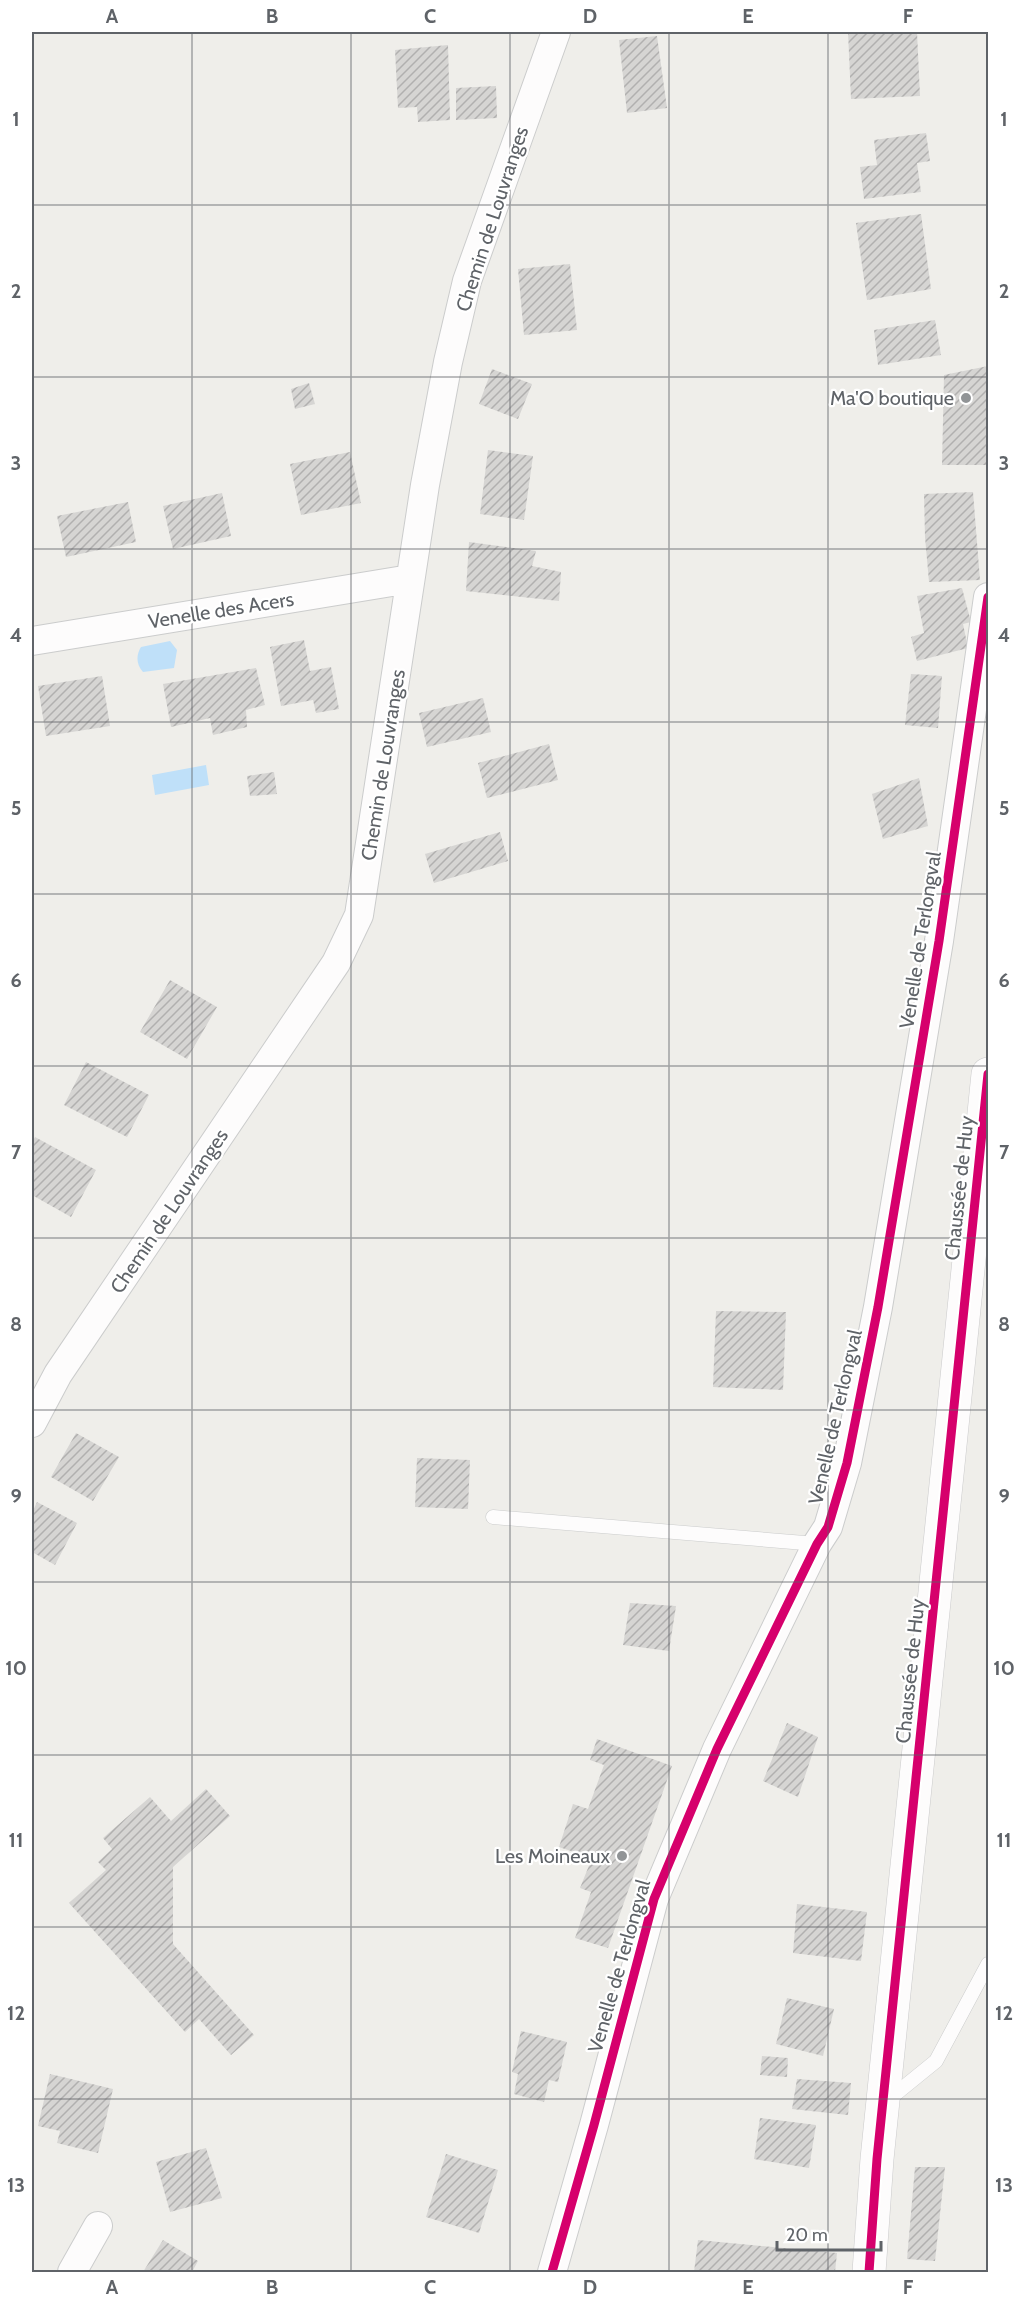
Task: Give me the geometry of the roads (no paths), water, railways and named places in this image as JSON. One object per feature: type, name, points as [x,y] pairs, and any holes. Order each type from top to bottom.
[{"type":"main road","name":"Chaussée de Huy","points":[[869,2272],[883,2104],[988,1074]]},
{"type":"street","name":"Chemin de Louvranges","points":[[32,1423],[58,1374],[336,963],[359,915],[410,579],[448,362],[467,281],[556,32]]},
{"type":"street","name":"Venelle des Acers","points":[[32,641],[410,579]]},
{"type":"street","name":"Venelle de Terlongval","points":[[552,2272],[654,1899],[717,1749],[817,1544],[828,1527],[847,1462],[878,1307],[939,941],[988,597]]},
{"type":"street","points":[[72,2272],[98,2226]]},
{"type":"lane","points":[[493,1517],[817,1544]]},
{"type":"lane","points":[[883,2104],[936,2061],[988,1965]]},
{"type":"water","points":[[170,641],[177,650],[174,668],[143,672],[138,660],[141,647]]},
{"type":"water","points":[[206,765],[209,785],[155,795],[152,775]]},
{"type":"place","name":"Ma'O boutique","points":[[966,398]]},
{"type":"place","name":"Les Moineaux","points":[[622,1856]]}]
